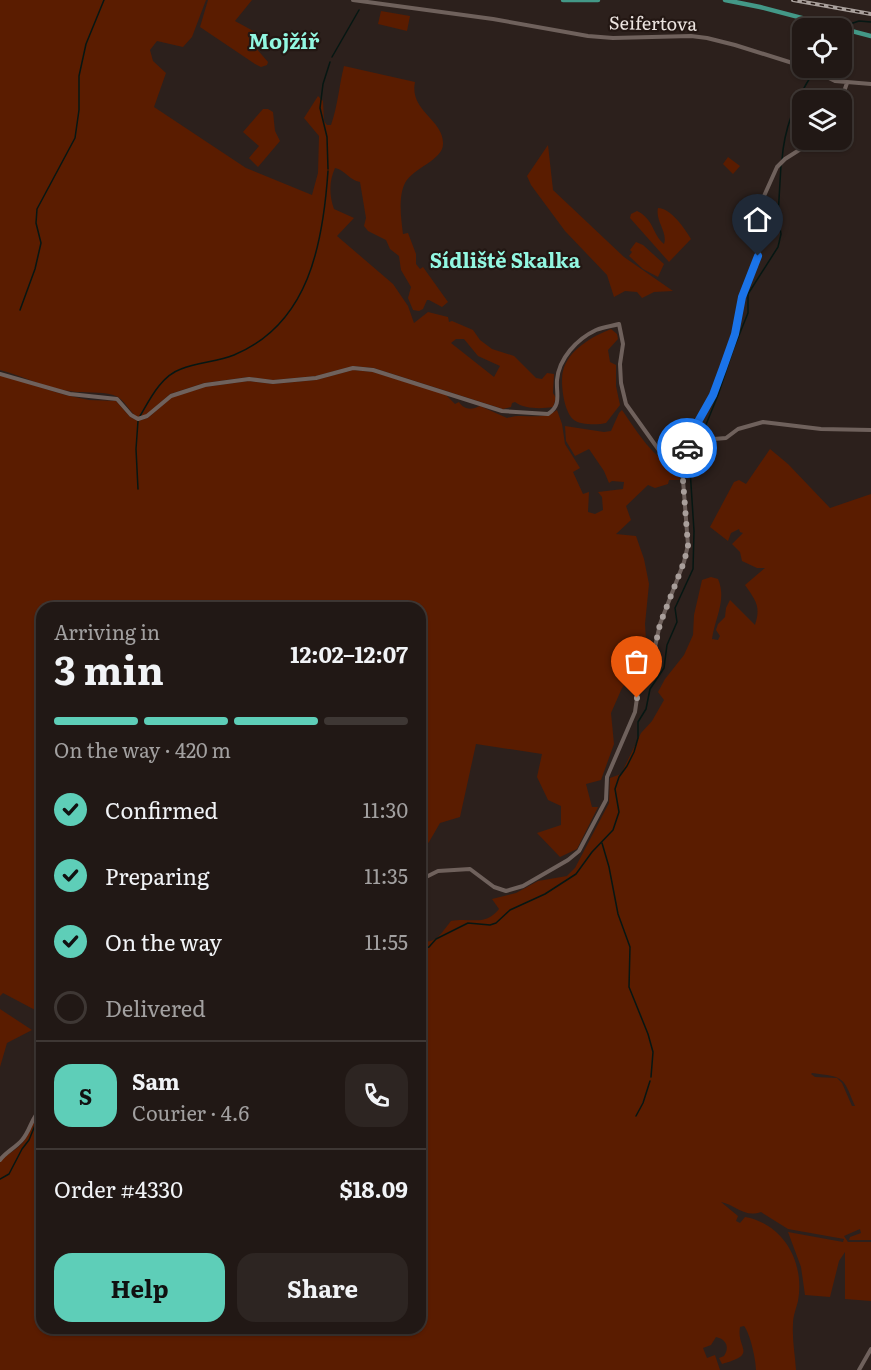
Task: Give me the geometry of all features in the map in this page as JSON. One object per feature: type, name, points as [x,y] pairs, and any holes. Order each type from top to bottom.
[{"type":"main road","points":[[563,0],[598,0]]},
{"type":"main road","points":[[725,0],[871,36]]},
{"type":"street","name":"Seifertova","points":[[353,0],[613,38],[691,36],[735,45],[792,63]]},
{"type":"street","points":[[830,78],[847,83],[871,84]]},
{"type":"street","points":[[845,90],[847,83]]},
{"type":"street","points":[[426,877],[438,871],[470,869],[494,887],[506,891],[523,886],[568,860],[579,851],[606,800],[607,777],[635,712],[639,684],[651,665],[660,624],[688,546],[682,467],[695,427],[713,395],[735,334],[742,297],[758,256],[760,244],[756,219],[764,196],[779,165],[799,150]]},
{"type":"street","points":[[0,374],[70,394],[117,399],[138,419],[147,416],[171,396],[205,385],[249,379],[273,382],[316,378],[353,368],[373,370],[502,411],[548,414],[555,410],[558,403],[557,378],[568,353],[577,342],[595,330],[619,324],[623,344],[620,363],[621,383],[626,404],[666,460],[682,467]]},
{"type":"street","points":[[695,427],[714,439],[726,438],[738,429],[763,422],[821,429],[871,430]]},
{"type":"street","points":[[0,1160],[28,1133],[36,1113]]},
{"type":"street","points":[[859,1370],[871,1349]]},
{"type":"shaded area","points":[[0,0],[206,0],[192,37],[183,47],[157,41],[150,50],[153,61],[166,73],[154,107],[246,168],[312,195],[318,173],[319,136],[304,118],[318,96],[323,101],[324,121],[327,125],[331,125],[344,66],[415,82],[417,101],[438,128],[443,144],[438,155],[414,173],[405,183],[401,201],[403,234],[408,233],[416,254],[416,264],[420,269],[423,267],[448,302],[442,307],[427,300],[423,309],[413,310],[408,298],[411,287],[401,270],[399,256],[390,249],[386,240],[368,231],[364,226],[366,218],[360,182],[335,168],[330,188],[334,209],[354,218],[337,236],[393,284],[408,306],[414,323],[428,312],[448,317],[449,322],[452,321],[473,330],[480,340],[492,349],[514,356],[536,378],[542,379],[547,373],[554,374],[553,393],[556,398],[553,407],[533,408],[515,402],[511,407],[503,409],[374,368],[353,366],[316,376],[273,380],[248,377],[204,383],[170,394],[146,415],[138,417],[121,399],[113,395],[58,389],[0,370]],"holes":[[[456,339],[464,339],[478,356],[500,366],[494,377],[451,343]]]},
{"type":"shaded area","points":[[208,0],[252,0],[235,21],[257,33],[249,40],[268,62],[267,65],[261,67],[255,64],[200,27]]},
{"type":"shaded area","points":[[381,11],[410,16],[407,31],[378,24]]},
{"type":"shaded area","points":[[263,109],[273,112],[275,131],[280,141],[258,167],[249,158],[259,146],[243,132]]},
{"type":"shaded area","points":[[548,145],[553,190],[624,257],[673,291],[654,292],[642,298],[637,292],[625,291],[614,297],[607,275],[565,231],[531,185],[527,176]]},
{"type":"shaded area","points":[[728,157],[740,166],[733,174],[723,164]]},
{"type":"shaded area","points":[[658,208],[673,215],[691,239],[669,262],[630,218],[631,214],[637,211],[643,214],[664,244]]},
{"type":"shaded area","points":[[636,242],[643,245],[664,264],[658,277],[643,269],[629,256]]},
{"type":"shaded area","points":[[611,329],[617,334],[618,339],[608,350],[610,362],[616,365],[616,386],[620,405],[606,423],[577,422],[568,411],[564,397],[563,371],[576,350]]},
{"type":"shaded area","points":[[353,370],[373,372],[445,394],[455,404],[459,402],[463,407],[480,406],[507,418],[539,416],[551,414],[557,410],[565,444],[580,468],[573,472],[583,494],[589,492],[588,512],[595,514],[603,510],[602,497],[598,492],[623,489],[624,482],[609,483],[589,449],[575,456],[566,441],[565,426],[611,431],[622,410],[653,452],[679,472],[680,480],[669,480],[668,484],[655,488],[648,485],[626,506],[631,520],[616,534],[636,536],[644,559],[649,584],[645,624],[646,640],[638,668],[622,688],[611,713],[614,744],[601,780],[586,784],[592,807],[598,807],[577,849],[560,857],[537,833],[561,825],[561,806],[548,800],[537,777],[542,754],[476,744],[460,817],[440,823],[426,845],[426,602],[36,602],[36,1010],[3,993],[0,996],[0,375],[65,395],[89,400],[116,401],[130,417],[138,421],[148,418],[172,397],[205,387],[249,381],[273,384],[316,380]]},
{"type":"shaded area","points":[[770,449],[788,464],[830,508],[871,494],[871,1240],[849,1240],[850,1237],[861,1233],[860,1229],[844,1236],[848,1242],[871,1242],[871,1301],[845,1299],[845,1252],[839,1261],[830,1297],[805,1295],[801,1267],[788,1232],[843,1242],[844,1239],[788,1229],[761,1212],[745,1212],[721,1202],[738,1216],[736,1221],[740,1223],[745,1217],[771,1228],[789,1247],[795,1260],[799,1287],[793,1324],[796,1370],[756,1370],[752,1347],[744,1326],[740,1327],[743,1354],[740,1357],[722,1364],[719,1358],[724,1356],[727,1347],[722,1340],[716,1337],[711,1345],[703,1348],[707,1358],[715,1355],[720,1370],[0,1370],[0,1160],[22,1144],[36,1118],[36,1334],[426,1334],[426,942],[434,939],[451,921],[483,920],[494,915],[499,909],[492,899],[516,893],[538,881],[567,876],[575,868],[609,803],[610,778],[621,774],[641,733],[652,721],[664,700],[658,692],[684,655],[693,635],[694,615],[702,580],[711,577],[718,579],[720,587],[721,602],[712,639],[718,640],[720,636],[716,630],[725,617],[730,600],[755,625],[758,613],[756,604],[745,585],[765,568],[757,568],[742,561],[740,552],[732,544],[743,533],[739,529],[731,533],[728,541],[710,527],[734,482],[739,480],[746,484]],"holes":[[[811,1074],[823,1074],[837,1078],[815,1077]],[[837,1078],[841,1080],[848,1089],[855,1106],[852,1106],[842,1083]]]},
{"type":"shaded area","points":[[0,1009],[32,1030],[7,1043],[0,1067]]},
{"type":"waterway","points":[[20,310],[35,269],[41,243],[36,223],[37,209],[75,138],[79,110],[79,76],[86,44],[104,0]]},
{"type":"waterway","points":[[332,57],[359,10]]},
{"type":"waterway","points":[[852,23],[859,21],[871,22]]},
{"type":"waterway","points":[[328,169],[327,137],[320,108],[323,84],[330,62]]},
{"type":"waterway","points":[[782,160],[785,137],[792,115],[810,78]]},
{"type":"waterway","points":[[426,948],[436,939],[468,923],[490,925],[496,923],[510,910],[545,894],[576,874],[592,852],[613,830],[619,812],[615,789],[619,777],[634,752],[638,738],[638,722],[646,709],[650,689],[664,668],[667,645],[677,622],[675,608],[693,569],[694,531],[690,469],[692,459],[748,313],[748,294],[778,247],[781,234],[778,216],[781,165]]},
{"type":"waterway","points":[[140,416],[162,382],[174,372],[234,355],[259,341],[280,323],[295,302],[307,279],[316,253],[326,199],[328,171]]},
{"type":"waterway","points":[[138,421],[136,449],[138,489]]},
{"type":"waterway","points":[[602,843],[618,914],[630,947],[629,987],[653,1052],[651,1077]]},
{"type":"waterway","points":[[636,1116],[650,1081]]},
{"type":"waterway","points":[[0,1179],[9,1174],[29,1140],[36,1123]]},
{"type":"railway","points":[[793,0],[871,14]]},
{"type":"way so far","points":[[637,698],[639,684],[651,665],[660,624],[688,546],[682,467],[687,448]]},
{"type":"district","name":"Mojžíř","points":[[284,42]]},
{"type":"district","name":"Sídliště Skalka","points":[[505,261]]},
{"type":"route","points":[[687,448],[695,427],[713,395],[723,368],[735,334],[742,297],[758,256]]}]
